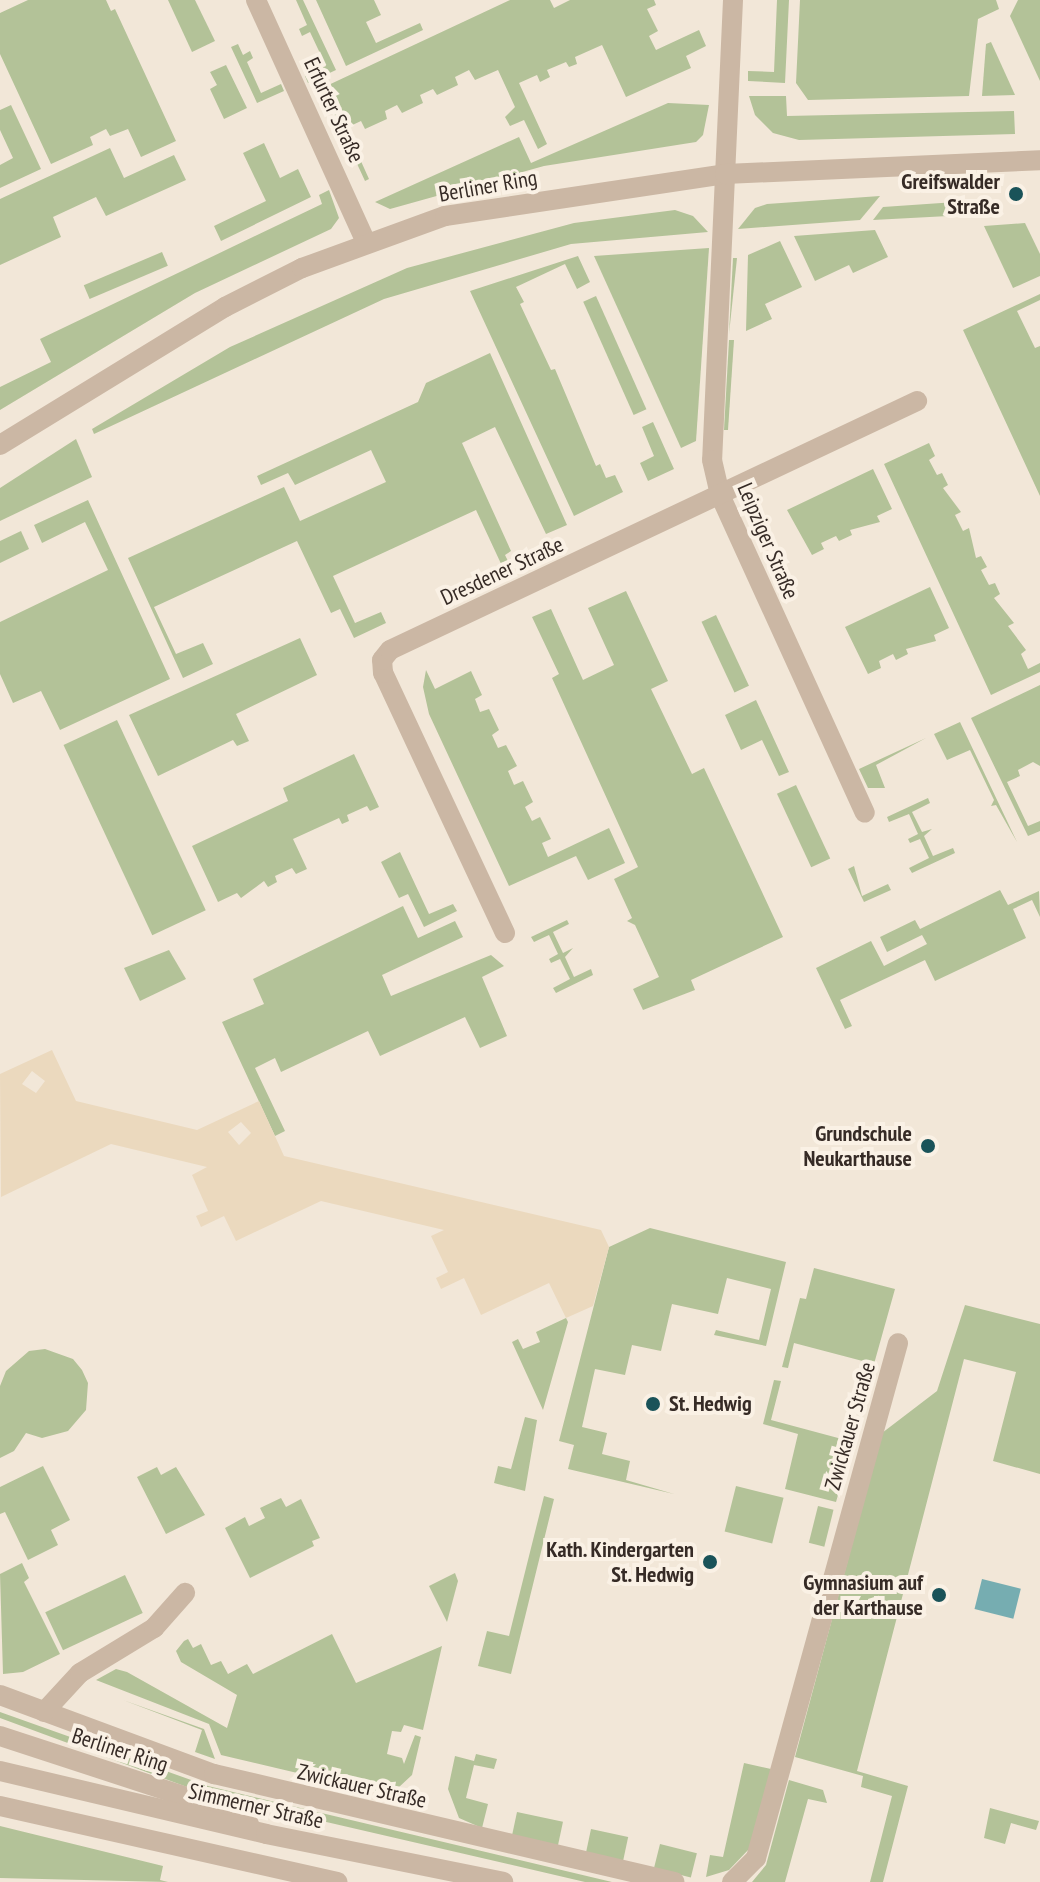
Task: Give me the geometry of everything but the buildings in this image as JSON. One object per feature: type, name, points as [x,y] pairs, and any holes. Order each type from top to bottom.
[{"type":"street","name":"Erfurter Straße","points":[[256,0],[366,242]]},
{"type":"street","name":"Leipziger Straße","points":[[733,0],[712,451],[720,495],[865,813]]},
{"type":"street","name":"Berliner Ring","points":[[0,445],[225,307],[366,242],[445,216],[725,174],[1040,160]]},
{"type":"street","name":"Dresdener Straße","points":[[505,933],[406,726],[382,660],[390,650],[917,401]]},
{"type":"street","name":"Zwickauer Straße","points":[[732,1882],[756,1858],[898,1343]]},
{"type":"street","points":[[44,1712],[80,1673],[154,1628],[185,1593]]},
{"type":"street","name":"Zwickauer Straße","points":[[0,1695],[214,1774],[318,1802],[675,1882]]},
{"type":"street","name":"Berliner Ring","points":[[0,1736],[223,1809],[266,1834]]},
{"type":"street","name":"Simmerner Straße","points":[[0,1771],[266,1834],[503,1882]]},
{"type":"street","points":[[0,1806],[338,1882]]},
{"type":"green space","points":[[28,0],[106,0],[111,11],[115,9],[176,141],[141,157],[128,129],[110,136],[106,129],[90,137],[93,145],[51,164],[0,54],[0,13]]},
{"type":"green space","points":[[168,0],[195,0],[215,41],[192,52]]},
{"type":"green space","points":[[296,0],[303,0],[336,70],[308,83],[305,76],[326,66],[310,32],[302,36],[299,29],[307,25]]},
{"type":"green space","points":[[316,0],[374,0],[381,15],[366,22],[376,43],[420,23],[423,30],[346,66]]},
{"type":"green space","points":[[510,0],[550,0],[554,8],[570,0],[654,0],[656,5],[647,9],[658,31],[649,36],[656,50],[699,30],[706,46],[686,56],[691,68],[626,97],[602,45],[575,57],[577,64],[569,67],[566,62],[547,70],[550,77],[540,82],[537,75],[519,83],[547,144],[538,149],[524,120],[510,126],[505,117],[515,107],[498,70],[475,80],[469,70],[455,77],[458,85],[437,95],[433,89],[420,95],[423,103],[402,113],[397,105],[385,111],[387,119],[365,129],[361,121],[346,128],[369,179],[365,181],[322,88]]},
{"type":"green space","points":[[777,0],[789,0],[785,83],[748,81],[748,71],[774,72]]},
{"type":"green space","points":[[800,0],[996,0],[999,9],[978,19],[969,96],[808,100],[796,83]]},
{"type":"green space","points":[[1018,0],[1040,0],[1040,81],[1010,16]]},
{"type":"green space","points":[[991,42],[1015,95],[982,96],[986,44]]},
{"type":"green space","points":[[238,44],[243,55],[250,51],[253,58],[247,62],[261,93],[281,84],[284,91],[257,103],[231,47]]},
{"type":"green space","points":[[226,65],[247,108],[224,119],[210,89],[217,85],[210,72]]},
{"type":"green space","points":[[749,96],[786,96],[787,116],[1014,111],[1015,134],[799,140],[773,133],[755,115]]},
{"type":"green space","points":[[668,103],[709,105],[703,135],[696,142],[544,166],[390,209],[375,202],[519,137],[531,163]]},
{"type":"green space","points":[[11,105],[41,169],[0,188],[0,165],[13,158],[0,130],[0,110]]},
{"type":"green space","points":[[264,143],[280,178],[298,169],[311,197],[221,241],[214,226],[266,201],[243,153]]},
{"type":"green space","points":[[110,148],[124,178],[174,155],[186,180],[106,216],[96,197],[53,217],[61,237],[0,265],[0,199]]},
{"type":"green space","points":[[329,190],[339,218],[331,229],[195,293],[0,410],[0,387],[51,362],[40,339],[322,204],[319,195]]},
{"type":"green space","points":[[880,196],[860,220],[738,229],[755,208],[767,204]]},
{"type":"green space","points":[[985,200],[986,214],[873,220],[883,207]]},
{"type":"green space","points":[[675,210],[693,216],[708,232],[571,244],[384,299],[94,434],[92,429],[230,347],[407,268],[574,223]]},
{"type":"green space","points":[[1025,223],[1040,254],[1040,276],[1013,288],[984,226]]},
{"type":"green space","points":[[875,230],[888,257],[853,273],[849,265],[815,281],[794,236]]},
{"type":"green space","points":[[780,241],[802,287],[765,304],[772,319],[746,331],[748,255]]},
{"type":"green space","points":[[709,248],[696,441],[681,448],[594,256]]},
{"type":"green space","points":[[162,252],[168,266],[90,299],[84,285]]},
{"type":"green space","points":[[578,256],[590,282],[577,289],[565,264],[516,287],[524,302],[520,304],[551,370],[555,369],[596,466],[600,464],[606,478],[615,475],[623,492],[574,516],[470,291]]},
{"type":"green space","points":[[733,258],[737,258],[729,334]]},
{"type":"green space","points":[[1040,294],[1040,300],[1017,311],[1035,348],[1040,346],[1040,496],[963,330]]},
{"type":"green space","points":[[596,296],[646,409],[634,415],[583,302]]},
{"type":"green space","points":[[729,340],[734,340],[728,430],[724,430]]},
{"type":"green space","points":[[490,353],[567,525],[546,534],[495,427],[462,443],[511,551],[505,555],[510,565],[503,568],[476,510],[333,576],[355,623],[381,612],[386,623],[354,638],[340,609],[331,613],[297,541],[154,607],[176,654],[203,643],[213,664],[183,678],[128,558],[284,487],[300,521],[386,482],[371,450],[295,485],[288,473],[261,485],[257,476],[418,402],[426,383]]},
{"type":"green space","points":[[653,422],[674,469],[648,481],[640,463],[654,456],[642,427]]},
{"type":"green space","points":[[76,439],[92,477],[0,521],[0,488]]},
{"type":"green space","points":[[929,443],[935,456],[929,460],[937,475],[942,473],[948,485],[943,488],[961,512],[955,515],[963,531],[969,528],[976,558],[981,556],[987,567],[981,570],[989,585],[995,583],[1000,594],[994,598],[1014,623],[1008,626],[1026,650],[1021,654],[1028,669],[1040,663],[1040,672],[991,695],[884,464]]},
{"type":"green space","points":[[873,469],[892,509],[877,516],[880,522],[850,530],[852,535],[839,541],[836,536],[821,543],[824,549],[812,555],[787,510]]},
{"type":"green space","points":[[88,500],[170,679],[60,730],[41,691],[13,703],[0,674],[0,622],[108,570],[85,522],[42,543],[34,525]]},
{"type":"green space","points":[[21,531],[29,549],[0,563],[0,541]]},
{"type":"green space","points":[[930,587],[949,628],[934,635],[936,641],[906,649],[908,654],[896,660],[893,654],[879,661],[881,668],[868,674],[845,627]]},
{"type":"green space","points":[[626,591],[668,681],[651,689],[692,774],[704,768],[783,937],[691,980],[695,990],[643,1010],[633,989],[659,977],[635,925],[627,921],[632,918],[614,879],[638,867],[552,678],[559,674],[532,617],[551,609],[583,680],[614,665],[588,608]]},
{"type":"green space","points":[[716,615],[749,686],[734,692],[701,622]]},
{"type":"green space","points":[[300,638],[317,675],[236,714],[249,741],[237,746],[233,740],[158,776],[129,715]]},
{"type":"green space","points":[[426,670],[435,689],[471,671],[482,695],[475,699],[480,712],[489,709],[499,730],[492,735],[498,748],[506,745],[517,766],[508,771],[514,785],[523,781],[533,802],[525,807],[532,821],[540,817],[551,839],[542,843],[548,857],[609,828],[625,863],[588,880],[576,856],[509,886],[429,714],[423,687]]},
{"type":"green space","points":[[1040,685],[1040,766],[1033,762],[1018,770],[1020,776],[1007,782],[1028,826],[1040,821],[1040,831],[1028,836],[971,718]]},
{"type":"green space","points":[[756,700],[789,772],[779,776],[762,740],[741,750],[725,715]]},
{"type":"green space","points":[[117,720],[206,910],[152,935],[64,745]]},
{"type":"green space","points":[[960,722],[1017,842],[996,805],[991,806],[994,800],[970,750],[947,760],[934,734]]},
{"type":"green space","points":[[926,738],[876,765],[885,788],[868,788],[859,769]]},
{"type":"green space","points":[[354,754],[379,807],[370,811],[367,806],[347,815],[349,821],[342,824],[339,818],[293,839],[307,869],[296,874],[292,868],[275,876],[277,882],[268,887],[264,881],[241,898],[237,893],[218,902],[192,846],[288,801],[283,788]]},
{"type":"green space","points":[[796,785],[830,858],[811,867],[777,794]]},
{"type":"green space","points":[[928,798],[930,803],[912,812],[922,832],[932,829],[924,836],[933,856],[953,848],[955,853],[912,873],[909,868],[929,858],[920,839],[910,843],[908,839],[918,834],[909,814],[889,822],[887,817]]},
{"type":"green space","points":[[400,852],[429,914],[453,904],[457,911],[424,927],[408,894],[399,898],[381,862]]},
{"type":"green space","points":[[854,866],[862,896],[888,884],[891,890],[864,902],[848,869]]},
{"type":"green space","points":[[1000,890],[1008,905],[1039,891],[1040,917],[1032,900],[1013,909],[1026,938],[935,981],[925,960],[840,1000],[852,1026],[845,1029],[816,968],[871,941],[884,966],[927,944],[922,935],[887,952],[880,937],[915,920],[920,929]]},
{"type":"green space","points":[[403,906],[418,938],[455,921],[463,937],[382,975],[391,996],[491,955],[504,966],[482,977],[507,1036],[480,1048],[465,1017],[380,1056],[368,1031],[281,1072],[275,1058],[255,1068],[285,1131],[275,1136],[222,1022],[264,1004],[253,979]]},
{"type":"green space","points":[[567,920],[569,924],[553,932],[563,953],[573,948],[565,957],[574,977],[591,969],[593,975],[556,993],[553,988],[570,979],[560,959],[551,963],[549,959],[558,954],[549,935],[534,942],[531,937]]},
{"type":"green space","points":[[169,950],[186,979],[140,1001],[124,968]]},
{"type":"green space","points":[[650,1228],[786,1262],[766,1346],[714,1335],[716,1330],[759,1340],[771,1289],[727,1278],[718,1314],[672,1304],[661,1351],[632,1345],[625,1375],[595,1369],[582,1427],[607,1433],[602,1454],[630,1461],[626,1480],[674,1494],[568,1469],[574,1445],[559,1441],[609,1247]]},
{"type":"green space","points":[[814,1268],[895,1289],[874,1364],[794,1343],[788,1368],[782,1367],[800,1298],[806,1299]]},
{"type":"green space","points":[[965,1305],[1040,1324],[1040,1474],[993,1461],[1016,1372],[964,1359],[857,1771],[908,1786],[883,1882],[870,1882],[892,1796],[861,1787],[863,1776],[795,1757],[882,1433],[937,1391]]},
{"type":"green space","points":[[566,1318],[568,1322],[543,1410],[512,1342],[518,1339],[523,1349],[540,1342],[536,1332]]},
{"type":"green space","points":[[45,1349],[73,1359],[82,1370],[88,1383],[86,1410],[68,1431],[42,1438],[26,1433],[14,1451],[0,1458],[0,1386],[6,1371],[29,1351]]},
{"type":"green space","points":[[774,1380],[781,1381],[771,1420],[853,1442],[836,1502],[785,1489],[798,1434],[763,1424]]},
{"type":"green space","points":[[525,1417],[537,1420],[525,1491],[494,1483],[498,1466],[511,1469]]},
{"type":"green space","points":[[43,1466],[70,1520],[51,1530],[58,1545],[28,1560],[5,1512],[0,1514],[0,1487]]},
{"type":"green space","points":[[157,1467],[161,1475],[176,1467],[205,1515],[166,1534],[137,1477]]},
{"type":"green space","points":[[736,1486],[784,1498],[772,1543],[725,1532]]},
{"type":"green space","points":[[544,1496],[554,1499],[511,1674],[478,1666],[487,1631],[509,1636]]},
{"type":"green space","points":[[281,1498],[286,1507],[301,1499],[320,1538],[312,1541],[314,1546],[250,1578],[225,1528],[245,1517],[249,1526],[265,1518],[260,1508]]},
{"type":"green space","points":[[818,1506],[834,1510],[824,1547],[809,1543]]},
{"type":"green space","points":[[22,1563],[29,1578],[24,1582],[60,1654],[23,1672],[3,1674],[0,1574]]},
{"type":"green space","points":[[455,1573],[458,1581],[447,1622],[429,1586]]},
{"type":"green space","points":[[125,1575],[143,1613],[63,1650],[45,1612]]},
{"type":"green space","points":[[332,1634],[356,1683],[442,1646],[423,1730],[404,1725],[401,1732],[392,1731],[387,1754],[402,1758],[404,1764],[415,1735],[421,1737],[412,1775],[398,1788],[382,1793],[221,1755],[209,1724],[96,1680],[116,1669],[127,1672],[227,1728],[237,1695],[181,1662],[176,1651],[184,1641],[188,1639],[193,1648],[201,1644],[211,1665],[221,1661],[228,1674],[247,1664],[253,1674]]},
{"type":"green space","points":[[123,1700],[204,1729],[215,1759],[195,1752],[202,1730]]},
{"type":"green space","points":[[0,1712],[208,1786],[612,1882],[585,1882],[206,1794],[0,1718]]},
{"type":"green space","points":[[476,1754],[497,1759],[494,1769],[474,1765],[466,1798],[488,1804],[482,1828],[459,1818],[448,1789],[455,1756],[474,1761]]},
{"type":"green space","points":[[744,1763],[771,1769],[749,1849],[729,1870],[706,1877],[710,1855],[723,1857]]},
{"type":"green space","points":[[789,1780],[823,1790],[827,1803],[808,1799],[785,1882],[752,1882],[766,1865]]},
{"type":"green space","points":[[990,1808],[1039,1821],[1036,1830],[1011,1823],[1005,1844],[984,1838]]},
{"type":"green space","points":[[517,1812],[563,1822],[558,1846],[512,1836]]},
{"type":"green space","points":[[0,1826],[163,1866],[160,1880],[168,1882],[0,1878]]},
{"type":"green space","points":[[591,1829],[628,1837],[623,1860],[586,1852]]},
{"type":"green space","points":[[660,1844],[697,1853],[691,1877],[654,1868]]},
{"type":"shaded area","points":[[52,1050],[76,1101],[197,1130],[259,1101],[284,1156],[601,1230],[609,1247],[593,1306],[566,1318],[549,1283],[481,1315],[464,1278],[441,1289],[436,1278],[448,1272],[431,1236],[444,1230],[321,1201],[236,1241],[224,1216],[201,1227],[196,1216],[208,1211],[192,1175],[207,1167],[111,1144],[1,1197],[0,1074]],"holes":[[[32,1071],[45,1081],[36,1093],[22,1084]],[[241,1122],[251,1133],[239,1145],[228,1132]]]},
{"type":"water","points":[[982,1579],[1021,1589],[1013,1619],[975,1609]]},
{"type":"place","name":"Greifswalder Straße","points":[[1016,194]]},
{"type":"place","name":"Grundschule Neukarthause","points":[[928,1146]]},
{"type":"place","name":"St. Hedwig","points":[[653,1404]]},
{"type":"place","name":"Kath. Kindergarten St. Hedwig","points":[[710,1562]]},
{"type":"place","name":"Gymnasium auf der Karthause","points":[[939,1595]]}]
